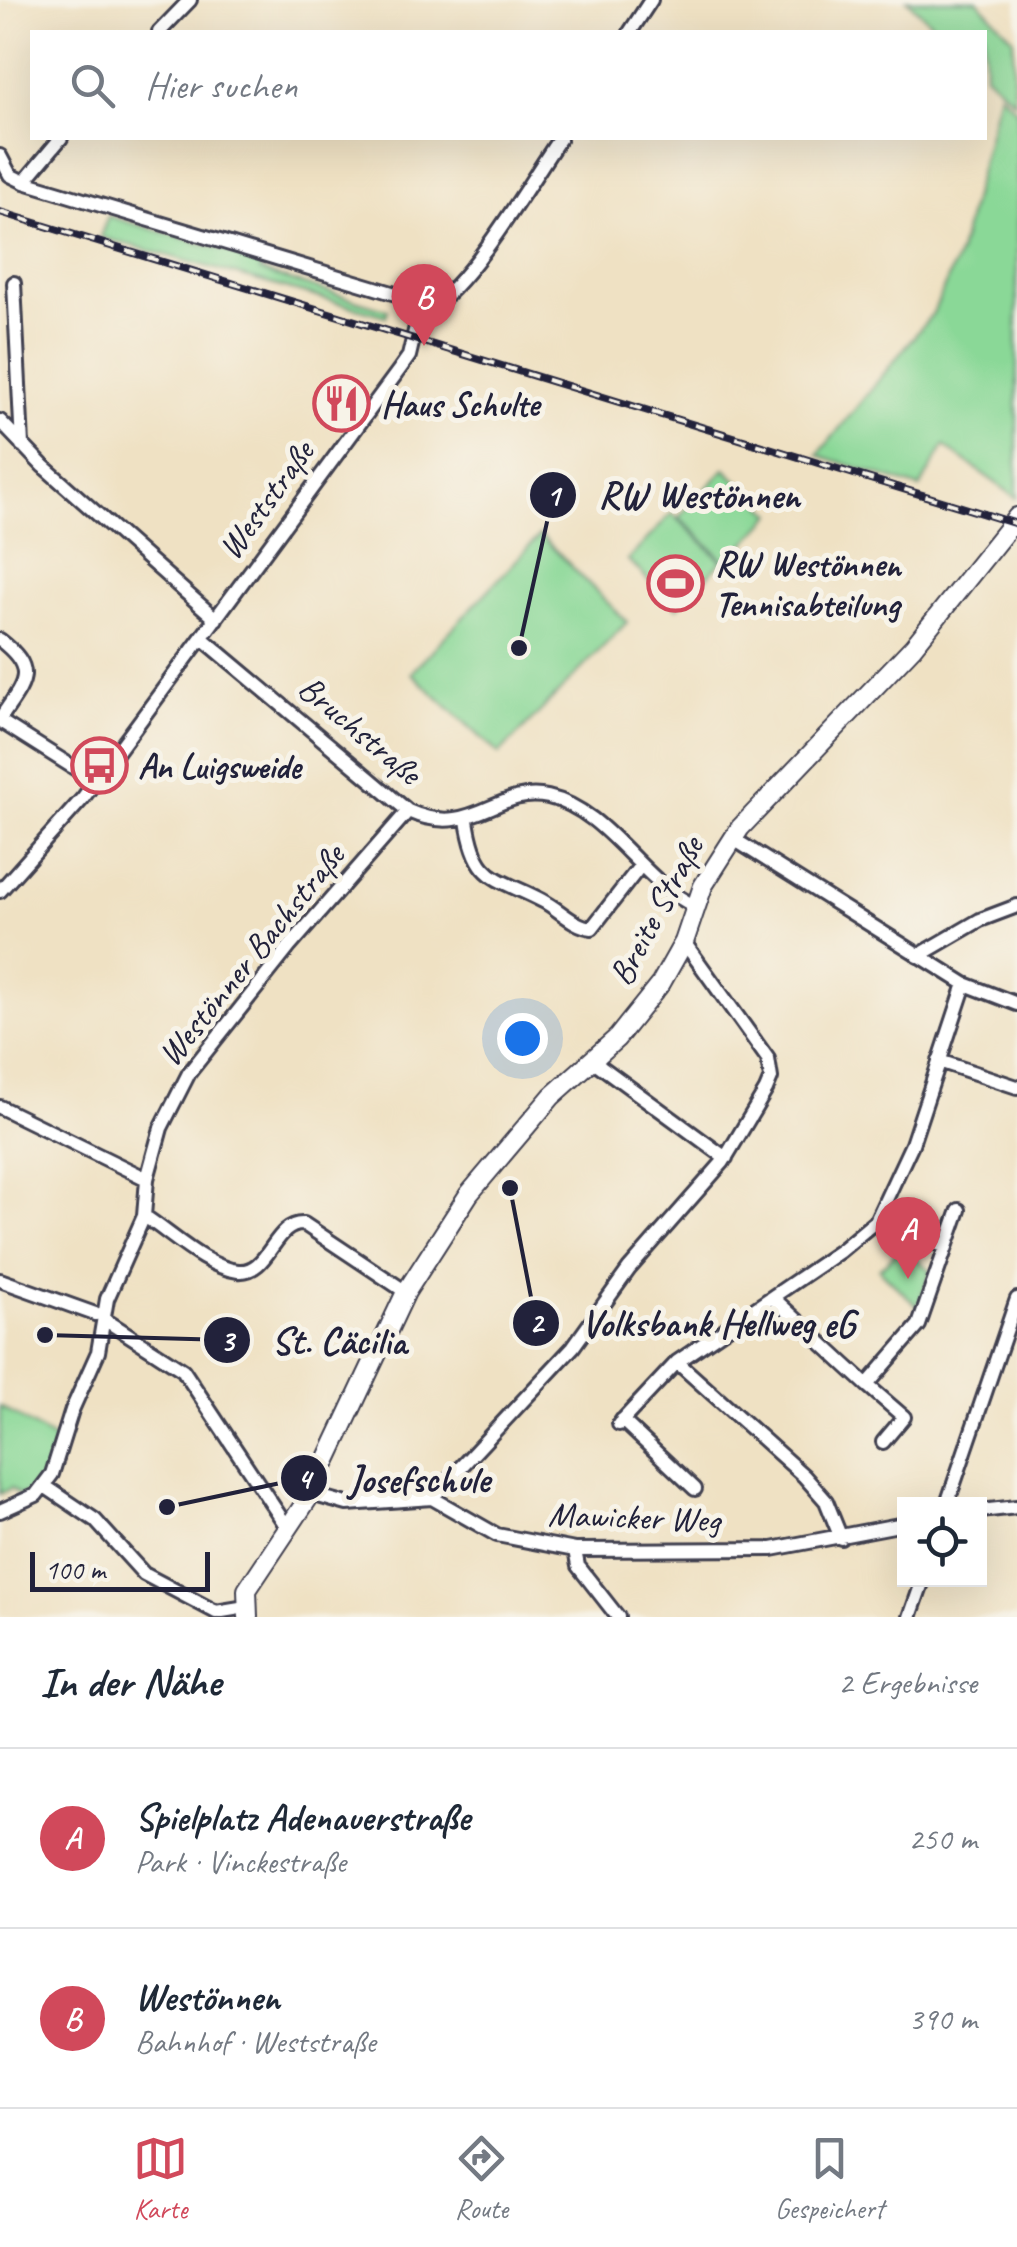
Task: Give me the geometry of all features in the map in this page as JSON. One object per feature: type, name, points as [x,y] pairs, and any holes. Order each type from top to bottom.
[{"type":"street","points":[[162,30],[190,0]]},
{"type":"street","points":[[631,30],[652,0]]},
{"type":"street","points":[[24,182],[59,140]]},
{"type":"street","points":[[0,156],[10,176],[24,182],[399,295],[419,314],[438,304],[499,231],[559,140]]},
{"type":"street","points":[[14,284],[22,445]]},
{"type":"street","name":"Weststraße","points":[[0,890],[95,782],[410,356],[419,314]]},
{"type":"street","points":[[0,421],[216,619]]},
{"type":"street","name":"Breite Straße","points":[[247,1612],[247,1590],[311,1494],[406,1292],[469,1194],[552,1096],[648,1001],[684,942],[695,906],[732,838],[913,647],[1017,517]]},
{"type":"street","name":"Bruchstraße","points":[[202,638],[408,811],[432,819],[467,820],[516,799],[548,798],[582,814],[673,897],[695,906]]},
{"type":"street","points":[[0,640],[20,658],[25,675],[24,684],[0,720],[95,782]]},
{"type":"street","name":"Westönner Bachstraße","points":[[46,1487],[98,1352],[99,1317],[144,1216],[147,1179],[161,1128],[211,1042],[408,811]]},
{"type":"street","points":[[467,820],[475,855],[488,877],[543,901],[583,927],[592,928],[640,865]]},
{"type":"street","points":[[732,838],[964,984],[1017,1004]]},
{"type":"street","points":[[918,956],[980,920],[1017,906]]},
{"type":"street","points":[[311,1494],[348,1504],[432,1498],[573,1348],[629,1269],[726,1158],[766,1090],[770,1069],[768,1059],[684,942]]},
{"type":"street","points":[[695,1489],[621,1422],[677,1362],[773,1298],[876,1221],[912,1144],[964,984]]},
{"type":"street","points":[[592,1060],[726,1158]]},
{"type":"street","points":[[939,1061],[1017,1087]]},
{"type":"street","points":[[0,1107],[147,1179]]},
{"type":"street","points":[[867,1385],[919,1325],[958,1210]]},
{"type":"street","points":[[144,1216],[213,1262],[235,1271],[254,1267],[290,1226],[304,1224],[406,1292]]},
{"type":"street","points":[[876,1221],[946,1247]]},
{"type":"street","points":[[0,1280],[99,1317],[184,1370],[236,1457],[287,1528]]},
{"type":"street","points":[[773,1298],[904,1418],[883,1442]]},
{"type":"street","points":[[949,1497],[1017,1298]]},
{"type":"street","points":[[677,1362],[804,1476],[826,1501],[840,1538]]},
{"type":"street","points":[[0,1511],[46,1487],[94,1520],[144,1574],[215,1614],[247,1612]]},
{"type":"street","name":"Mawicker Weg","points":[[432,1498],[497,1535],[575,1550],[729,1552],[840,1538],[897,1526]]},
{"type":"street","points":[[987,1510],[1017,1507]]},
{"type":"street","points":[[575,1550],[578,1566],[618,1617]]},
{"type":"street","points":[[910,1617],[920,1587]]},
{"type":"green space","points":[[907,0],[977,0],[1013,38],[1014,101],[987,76],[987,30],[939,30]]},
{"type":"green space","points":[[999,93],[1017,110],[1017,498],[944,446],[920,488],[818,455],[933,313],[959,253]]},
{"type":"green space","points":[[108,216],[261,261],[260,271],[388,310],[386,316],[100,237]]},
{"type":"green space","points":[[725,469],[773,514],[727,563],[679,517]]},
{"type":"green space","name":"RW Westönnen Tennisabteilung","points":[[672,513],[722,561],[677,608],[628,560]]},
{"type":"green space","points":[[540,535],[627,622],[499,754],[411,673]]},
{"type":"green space","points":[[897,1252],[917,1259],[931,1271],[918,1307],[879,1269]]},
{"type":"green space","points":[[0,1406],[56,1440],[43,1485],[20,1496],[12,1488],[0,1494]]},
{"type":"railway","points":[[0,212],[1017,524]]},
{"type":"place","name":"Westönnen","points":[[424,346]]},
{"type":"place","name":"Haus Schulte","points":[[342,404]]},
{"type":"place","name":"RW Westönnen Tennisabteilung","points":[[676,584]]},
{"type":"place","name":"RW Westönnen","points":[[519,648]]},
{"type":"place","name":"An Luigsweide","points":[[99,766]]},
{"type":"place","name":"Volksbank Hellweg eG","points":[[510,1188]]},
{"type":"place","name":"Spielplatz Adenauerstraße","points":[[908,1279]]},
{"type":"place","name":"St. Cäcilia","points":[[45,1335]]},
{"type":"place","name":"Josefschule","points":[[167,1507]]}]
